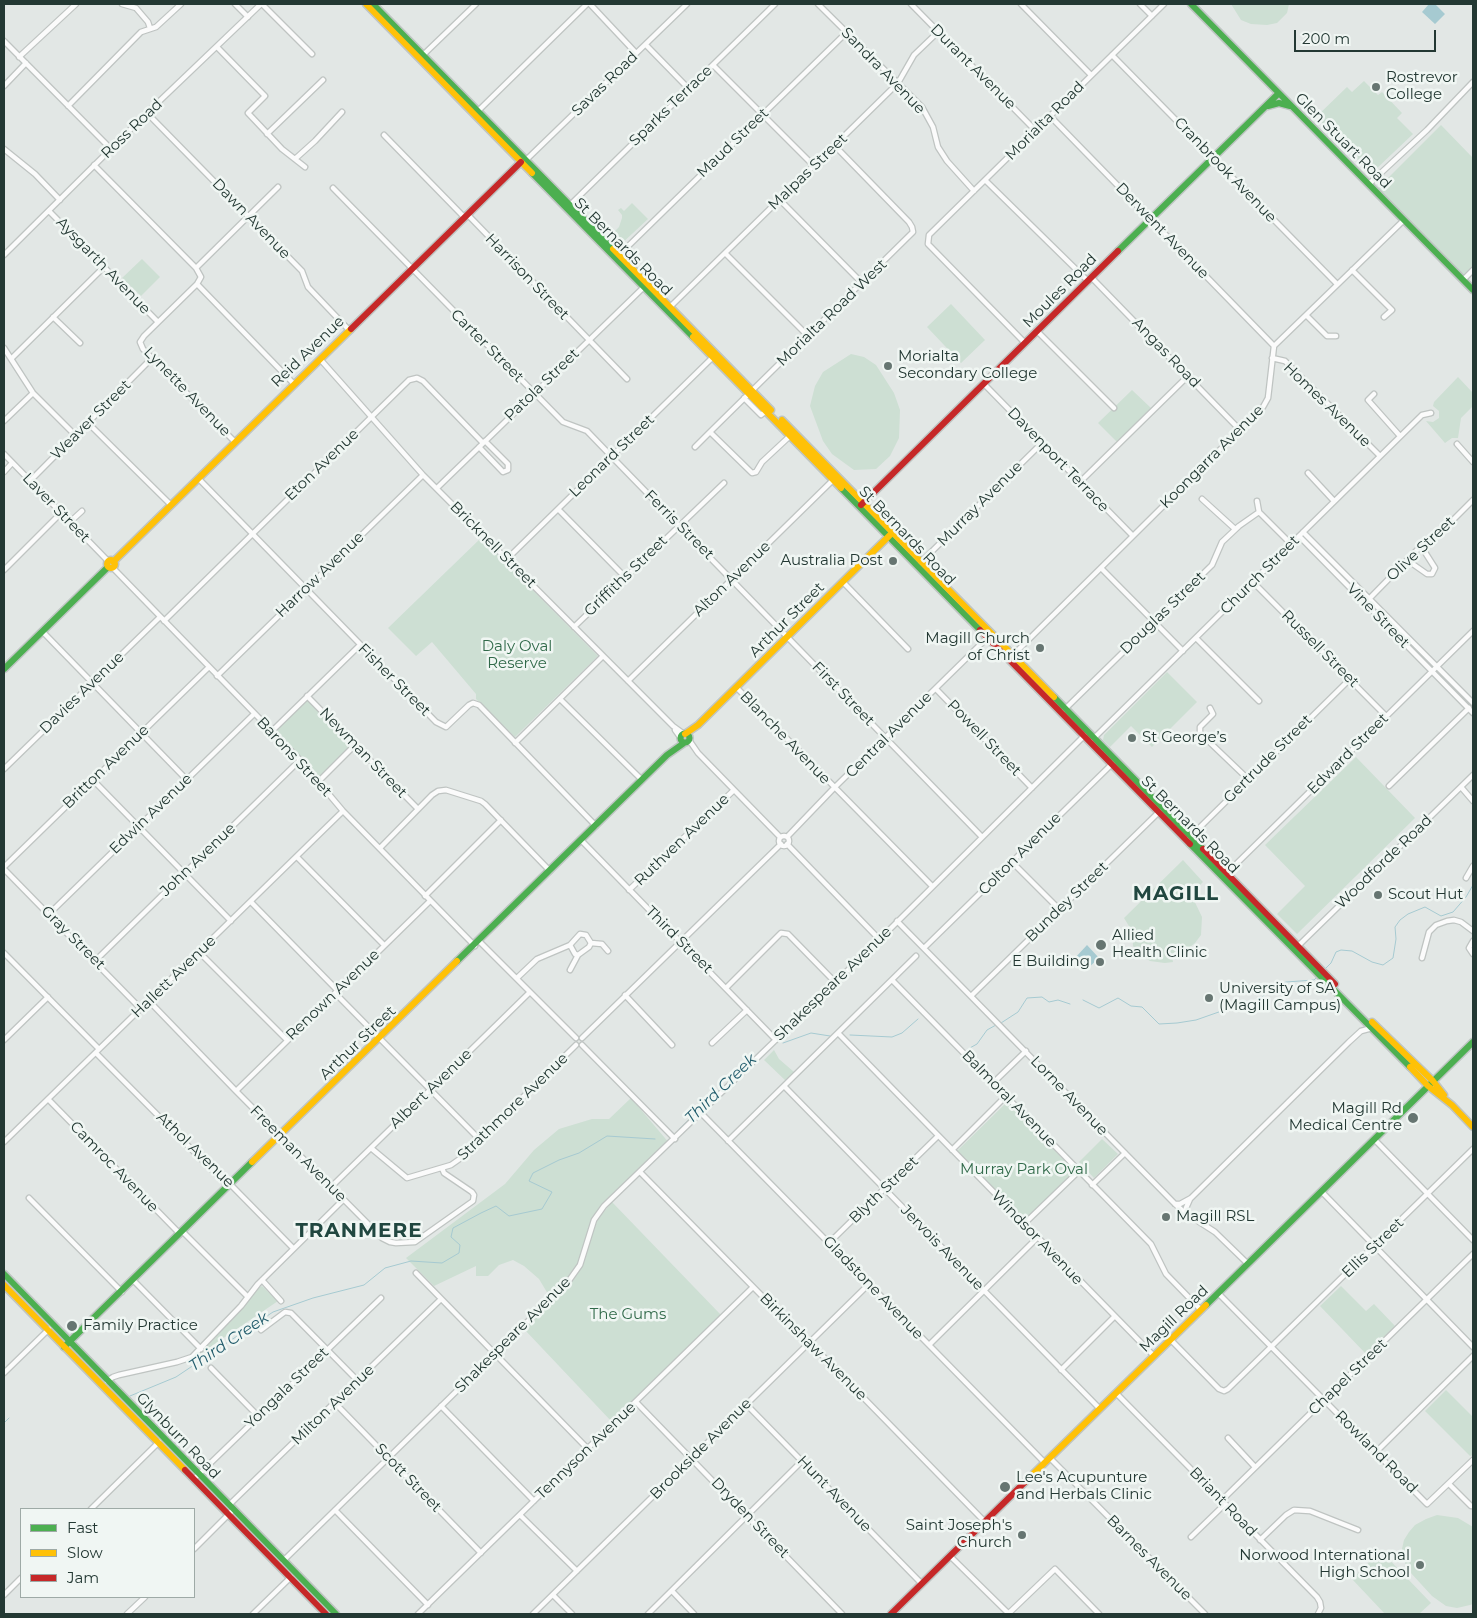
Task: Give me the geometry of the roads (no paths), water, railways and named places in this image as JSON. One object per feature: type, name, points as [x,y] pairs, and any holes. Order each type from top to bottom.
[{"type":"main road","name":"St Bernards Road","points":[[366,4],[477,112],[715,355],[748,394],[835,478]]},
{"type":"main road","name":"St Bernards Road","points":[[373,4],[422,57]]},
{"type":"main road","name":"Glen Stuart Road","points":[[1194,5],[1278,94],[1473,290]]},
{"type":"main road","name":"Moules Road","points":[[861,504],[1278,94]]},
{"type":"main road","points":[[1265,107],[1279,103],[1291,106]]},
{"type":"main road","name":"Reid Avenue","points":[[4,668],[465,216],[524,161]]},
{"type":"main road","name":"St Bernards Road","points":[[748,394],[891,534],[1297,947],[1372,1028],[1431,1084]]},
{"type":"main road","name":"Arthur Street","points":[[64,1348],[668,756],[891,534]]},
{"type":"main road","name":"St Bernards Road","points":[[1314,965],[1431,1084]]},
{"type":"main road","name":"Magill Road","points":[[891,1614],[1218,1293],[1324,1194],[1374,1139],[1473,1042]]},
{"type":"main road","points":[[1431,1084],[1473,1127]]},
{"type":"main road","name":"Glynburn Road","points":[[4,1274],[164,1438],[228,1510],[293,1575],[336,1614]]},
{"type":"main road","name":"Glynburn Road","points":[[4,1285],[158,1443],[197,1477]]},
{"type":"main road","points":[[78,1350],[81,1331]]},
{"type":"main road","name":"Glynburn Road","points":[[293,1575],[326,1614]]},
{"type":"street","points":[[19,56],[76,4]]},
{"type":"street","points":[[122,4],[136,8],[148,22],[150,28]]},
{"type":"street","points":[[68,106],[141,32],[150,28],[156,28],[181,4]]},
{"type":"street","points":[[235,4],[248,17]]},
{"type":"street","points":[[262,4],[312,54]]},
{"type":"street","name":"Ross Road","points":[[4,255],[147,113],[262,4]]},
{"type":"street","points":[[422,57],[476,4]]},
{"type":"street","points":[[477,112],[589,4],[636,53]]},
{"type":"street","name":"Savas Road","points":[[524,161],[687,4]]},
{"type":"street","name":"Sparks Terrace","points":[[569,206],[775,4]]},
{"type":"street","name":"Sandra Avenue","points":[[818,4],[922,106],[933,127],[938,147],[946,161],[974,191]]},
{"type":"street","name":"Durant Avenue","points":[[911,4],[1036,130]]},
{"type":"street","points":[[1021,4],[1092,75]]},
{"type":"street","points":[[1140,4],[1152,16]]},
{"type":"street","name":"Morialta Road","points":[[1025,344],[928,244],[929,235],[1164,4]]},
{"type":"street","name":"Maud Street","points":[[617,256],[847,32]]},
{"type":"street","name":"Malpas Street","points":[[669,308],[898,84],[914,55],[938,32]]},
{"type":"street","points":[[4,41],[111,149]]},
{"type":"street","points":[[646,45],[688,88]]},
{"type":"street","points":[[217,47],[265,96],[248,113],[282,149],[305,167]]},
{"type":"street","name":"Cranbrook Avenue","points":[[1112,55],[1337,284]]},
{"type":"street","points":[[4,86],[26,64]]},
{"type":"street","points":[[713,65],[814,166]]},
{"type":"street","points":[[267,134],[323,80]]},
{"type":"street","points":[[1369,184],[1427,130],[1473,82]]},
{"type":"street","points":[[295,159],[342,112]]},
{"type":"street","name":"Dawn Avenue","points":[[147,113],[302,271],[308,287],[349,330]]},
{"type":"street","name":"Derwent Avenue","points":[[1050,116],[1274,346]]},
{"type":"street","name":"Harrison Street","points":[[384,135],[627,379]]},
{"type":"street","name":"Morialta Road West","points":[[695,447],[909,237],[913,230],[909,222],[835,146]]},
{"type":"street","points":[[4,149],[35,174],[60,200]]},
{"type":"street","points":[[94,165],[196,268],[200,276],[197,284],[158,322]]},
{"type":"street","name":"Angas Road","points":[[985,180],[1090,279],[1240,430]]},
{"type":"street","points":[[196,268],[278,187]]},
{"type":"street","name":"Carter Street","points":[[333,188],[563,422]]},
{"type":"street","points":[[780,200],[862,283]]},
{"type":"street","name":"Aysgarth Avenue","points":[[49,211],[158,322]]},
{"type":"street","points":[[1274,346],[1404,220]]},
{"type":"street","points":[[725,253],[808,336]]},
{"type":"street","points":[[11,359],[104,267]]},
{"type":"street","points":[[1352,270],[1392,310],[1384,317]]},
{"type":"street","points":[[1463,280],[1473,270]]},
{"type":"street","points":[[197,284],[294,384]]},
{"type":"street","name":"Patola Street","points":[[437,488],[646,285]]},
{"type":"street","points":[[1306,315],[1327,336],[1336,336]]},
{"type":"street","points":[[54,317],[80,343]]},
{"type":"street","name":"Lynette Avenue","points":[[158,322],[140,342],[144,349],[235,442]]},
{"type":"street","points":[[1037,331],[1114,408]]},
{"type":"street","name":"Koongarra Avenue","points":[[1011,657],[1266,402],[1274,346]]},
{"type":"street","points":[[4,348],[33,393],[76,436]]},
{"type":"street","name":"Leonard Street","points":[[507,559],[715,355]]},
{"type":"street","name":"Weaver Street","points":[[30,481],[152,358]]},
{"type":"street","name":"Homes Avenue","points":[[1272,358],[1285,362],[1380,456]]},
{"type":"street","name":"Bricknell Street","points":[[320,359],[423,474],[685,738],[780,837]]},
{"type":"street","points":[[1080,482],[1188,376]]},
{"type":"street","name":"Eton Avenue","points":[[162,619],[409,380],[417,378],[423,381],[484,442]]},
{"type":"street","name":"Davenport Terrace","points":[[984,384],[1133,536]]},
{"type":"street","points":[[4,421],[33,393]]},
{"type":"street","points":[[1374,394],[1368,400],[1400,436]]},
{"type":"street","name":"Church Street","points":[[1092,739],[1400,436],[1422,415],[1431,413]]},
{"type":"street","name":"Ferris Street","points":[[563,422],[586,432],[788,636]]},
{"type":"street","points":[[88,423],[171,505]]},
{"type":"street","points":[[710,432],[752,473],[756,472],[762,462],[791,435]]},
{"type":"street","points":[[478,447],[503,472],[508,470],[508,464],[484,442]]},
{"type":"street","name":"Murray Avenue","points":[[920,564],[1042,443]]},
{"type":"street","points":[[1456,444],[1473,462]]},
{"type":"street","name":"Laver Street","points":[[4,454],[111,564]]},
{"type":"street","points":[[4,472],[12,463]]},
{"type":"street","points":[[1308,473],[1334,501]]},
{"type":"street","name":"Harrow Avenue","points":[[218,676],[423,474]]},
{"type":"street","name":"Fisher Street","points":[[198,478],[440,725],[446,727],[469,705],[476,704],[596,826]]},
{"type":"street","name":"Alton Avenue","points":[[628,681],[835,478]]},
{"type":"street","name":"Griffiths Street","points":[[574,627],[724,483]]},
{"type":"street","points":[[1202,499],[1235,530]]},
{"type":"street","name":"Olive Street","points":[[1369,599],[1421,546],[1445,528],[1473,500]]},
{"type":"street","points":[[1257,501],[1259,512],[1291,544]]},
{"type":"street","points":[[1469,505],[1473,510]]},
{"type":"street","points":[[558,509],[625,577]]},
{"type":"street","points":[[70,522],[82,511]]},
{"type":"street","name":"Douglas Street","points":[[1064,711],[1212,564],[1222,542],[1259,512]]},
{"type":"street","points":[[4,570],[61,513]]},
{"type":"street","name":"Vine Street","points":[[1301,534],[1473,703]]},
{"type":"street","name":"Vine Street","points":[[1301,534],[1473,713]]},
{"type":"street","points":[[1407,560],[1427,574],[1432,574],[1435,568],[1421,546]]},
{"type":"street","name":"Barons Street","points":[[111,564],[300,760],[343,811],[426,896],[517,978],[576,1038]]},
{"type":"street","points":[[1100,568],[1182,651]]},
{"type":"street","points":[[843,582],[908,649]]},
{"type":"street","name":"Russell Street","points":[[1253,582],[1386,716]]},
{"type":"street","name":"Davies Avenue","points":[[4,769],[92,683],[162,619]]},
{"type":"street","name":"Edward Street","points":[[1225,875],[1473,631]]},
{"type":"street","points":[[42,632],[187,780]]},
{"type":"street","name":"Central Avenue","points":[[788,838],[834,788],[990,635]]},
{"type":"street","name":"First Street","points":[[788,636],[982,836]]},
{"type":"street","points":[[1196,638],[1259,701]]},
{"type":"street","points":[[272,731],[360,645]]},
{"type":"street","points":[[514,743],[603,656]]},
{"type":"street","name":"Britton Avenue","points":[[4,868],[209,667]]},
{"type":"street","name":"Gertrude Street","points":[[1189,837],[1350,679]]},
{"type":"street","name":"Blanche Avenue","points":[[736,687],[932,886]]},
{"type":"street","name":"Powell Street","points":[[936,689],[1032,788]]},
{"type":"street","points":[[1456,696],[1461,691]]},
{"type":"street","name":"Newman Street","points":[[307,696],[418,809]]},
{"type":"street","points":[[560,699],[642,780]]},
{"type":"street","points":[[1210,708],[1213,714],[1200,727],[1200,733],[1248,779]]},
{"type":"street","points":[[1390,786],[1469,708]]},
{"type":"street","name":"Edwin Avenue","points":[[49,914],[254,714]]},
{"type":"street","name":"Shakespeare Avenue","points":[[281,1563],[568,1282],[580,1265],[594,1220],[598,1214],[1086,734]]},
{"type":"street","points":[[319,781],[355,745]]},
{"type":"street","name":"John Avenue","points":[[95,961],[300,760]]},
{"type":"street","name":"Colton Avenue","points":[[924,948],[1114,762]]},
{"type":"street","name":"Woodforde Road","points":[[1297,947],[1473,775]]},
{"type":"street","points":[[93,780],[231,921]]},
{"type":"street","points":[[1461,787],[1473,801]]},
{"type":"street","points":[[380,848],[438,791],[446,790],[481,801],[550,871]]},
{"type":"street","name":"Ruthven Avenue","points":[[629,890],[734,790]]},
{"type":"street","name":"Bundey Street","points":[[971,996],[1161,810]]},
{"type":"street","name":"Hallett Avenue","points":[[4,1142],[343,811]]},
{"type":"street","points":[[426,896],[501,820]]},
{"type":"street","points":[[781,844],[779,841],[780,837],[784,836],[788,838],[787,844]]},
{"type":"street","name":"Third Street","points":[[581,840],[776,1040]]},
{"type":"street","points":[[781,844],[784,846],[787,844]]},
{"type":"street","points":[[579,1045],[583,1042],[582,1038],[624,996],[781,844]]},
{"type":"street","points":[[787,844],[879,939]]},
{"type":"street","points":[[297,856],[384,945]]},
{"type":"street","points":[[1012,862],[1059,909]]},
{"type":"street","points":[[1466,878],[1473,866]]},
{"type":"street","name":"Gray Street","points":[[4,868],[141,1008]]},
{"type":"street","name":"Renown Avenue","points":[[236,1091],[430,900]]},
{"type":"street","points":[[250,902],[480,1140]]},
{"type":"street","points":[[1422,958],[1430,932],[1436,925],[1454,920],[1461,922],[1473,931]]},
{"type":"street","name":"Lorne Avenue","points":[[897,921],[1175,1204],[1215,1232],[1248,1264]]},
{"type":"street","points":[[726,988],[781,933],[788,934],[836,982]]},
{"type":"street","points":[[517,978],[536,960],[570,944],[582,934],[588,937],[591,943]]},
{"type":"street","points":[[1472,952],[1470,946],[1473,941]]},
{"type":"street","points":[[591,943],[602,944],[608,951]]},
{"type":"street","points":[[570,970],[578,955],[589,947],[591,943]]},
{"type":"street","points":[[570,944],[575,954],[578,955]]},
{"type":"street","points":[[199,952],[287,1040]]},
{"type":"street","name":"Athol Avenue","points":[[4,953],[225,1183],[231,1185],[294,1248]]},
{"type":"street","points":[[728,1141],[916,956]]},
{"type":"street","name":"Balmoral Avenue","points":[[892,980],[1152,1244],[1168,1277],[1201,1310]]},
{"type":"street","name":"Albert Avenue","points":[[331,1187],[530,992]]},
{"type":"street","points":[[624,996],[672,1045]]},
{"type":"street","points":[[4,1040],[48,997]]},
{"type":"street","name":"Freeman Avenue","points":[[149,1001],[382,1238],[396,1243],[415,1242],[474,1201],[472,1192],[444,1173],[442,1168]]},
{"type":"street","points":[[712,1043],[747,1010]]},
{"type":"street","points":[[1175,1204],[1180,1204],[1191,1198],[1361,1031],[1364,1019]]},
{"type":"street","points":[[1361,1031],[1372,1028]]},
{"type":"street","name":"Windsor Avenue","points":[[838,1033],[1154,1356]]},
{"type":"street","points":[[582,1038],[576,1038],[574,1041],[675,1139]]},
{"type":"street","name":"Strathmore Avenue","points":[[371,1148],[406,1178],[456,1163],[579,1045]]},
{"type":"street","points":[[993,1083],[1026,1051]]},
{"type":"street","name":"Jervois Avenue","points":[[784,1086],[1100,1409]]},
{"type":"street","points":[[952,1150],[1006,1096]]},
{"type":"street","name":"Camroc Avenue","points":[[48,1099],[248,1297]]},
{"type":"street","name":"Gladstone Avenue","points":[[701,1113],[929,1345],[1047,1461]]},
{"type":"street","name":"Blyth Street","points":[[829,1243],[938,1136]]},
{"type":"street","points":[[1374,1139],[1473,1240]]},
{"type":"street","name":"Ellis Street","points":[[1170,1340],[1219,1389],[1224,1391],[1233,1385],[1473,1149]]},
{"type":"street","points":[[1092,1185],[1125,1153]]},
{"type":"street","points":[[1024,1224],[1079,1171]]},
{"type":"street","name":"Birkinshaw Avenue","points":[[640,1172],[810,1342],[985,1522]]},
{"type":"street","points":[[1324,1194],[1473,1346]]},
{"type":"street","points":[[29,1198],[122,1292]]},
{"type":"street","points":[[1187,1214],[1186,1208],[1191,1198]]},
{"type":"street","points":[[107,1381],[119,1375],[186,1360],[201,1349],[262,1280],[343,1200]]},
{"type":"street","points":[[929,1345],[1038,1238]]},
{"type":"street","name":"Chapel Street","points":[[1191,1537],[1255,1467],[1473,1254]]},
{"type":"street","points":[[416,1273],[588,1448]]},
{"type":"street","points":[[262,1280],[281,1301]]},
{"type":"street","points":[[134,1281],[201,1349]]},
{"type":"street","name":"Brookside Avenue","points":[[533,1614],[869,1284]]},
{"type":"street","name":"Tennyson Avenue","points":[[418,1614],[753,1287]]},
{"type":"street","name":"Rowland Road","points":[[1218,1293],[1427,1504],[1449,1484]]},
{"type":"street","name":"Yongala Street","points":[[197,1477],[381,1298]]},
{"type":"street","name":"Milton Avenue","points":[[195,1548],[228,1510],[441,1299]]},
{"type":"street","points":[[261,1330],[287,1312],[294,1315],[358,1381]]},
{"type":"street","points":[[1061,1370],[1114,1317]]},
{"type":"street","points":[[4,1373],[53,1325]]},
{"type":"street","points":[[1376,1452],[1473,1356]]},
{"type":"street","points":[[211,1368],[258,1416]]},
{"type":"street","name":"Briant Road","points":[[1116,1394],[1317,1597],[1321,1608],[1318,1614]]},
{"type":"street","name":"Dryden Street","points":[[636,1402],[842,1614]]},
{"type":"street","name":"Scott Street","points":[[335,1403],[481,1553]]},
{"type":"street","name":"Hunt Avenue","points":[[746,1404],[922,1584]]},
{"type":"street","points":[[441,1406],[534,1501]]},
{"type":"street","points":[[92,1508],[164,1438]]},
{"type":"street","points":[[1228,1438],[1255,1467]]},
{"type":"street","points":[[1473,1460],[1449,1484],[1473,1506]]},
{"type":"street","name":"Barnes Avenue","points":[[1047,1461],[1205,1614]]},
{"type":"street","points":[[648,1614],[802,1462]]},
{"type":"street","points":[[335,1510],[428,1605]]},
{"type":"street","points":[[1260,1540],[1286,1514],[1294,1510],[1310,1511],[1358,1530]]},
{"type":"street","points":[[520,1515],[577,1571]]},
{"type":"street","points":[[950,1556],[1009,1614],[1055,1569],[1099,1614]]},
{"type":"street","points":[[253,1614],[293,1575]]},
{"type":"street","points":[[4,1595],[20,1579]]},
{"type":"street","points":[[672,1591],[694,1614]]},
{"type":"street","points":[[553,1595],[572,1614]]},
{"type":"street","points":[[127,1614],[144,1598]]},
{"type":"water","points":[[1429,4],[1435,4],[1445,14],[1435,24],[1422,12]]},
{"type":"water","points":[[1087,945],[1099,958],[1086,970],[1075,958]]},
{"type":"waterway","name":"Third Creek","points":[[1325,969],[1331,963],[1336,952],[1341,950],[1352,951],[1372,962],[1383,965],[1393,958],[1396,939],[1395,927],[1400,920],[1408,914],[1425,907],[1441,916],[1453,912],[1466,897],[1473,885]]},
{"type":"waterway","name":"Third Creek","points":[[1083,1000],[1099,1008],[1118,998],[1131,1006],[1142,1007],[1159,1024],[1177,1023],[1196,1020],[1233,1007],[1246,1005],[1261,998],[1272,988],[1286,982],[1314,980],[1317,977]]},
{"type":"waterway","name":"Third Creek","points":[[1001,1023],[1018,1012],[1027,998],[1042,997],[1049,1002],[1058,1000],[1070,1004]]},
{"type":"waterway","name":"Third Creek","points":[[850,1035],[892,1037],[902,1033],[918,1019]]},
{"type":"waterway","name":"Third Creek","points":[[968,1049],[977,1044],[987,1030],[996,1025]]},
{"type":"waterway","name":"Third Creek","points":[[783,1043],[811,1033],[830,1036]]},
{"type":"waterway","name":"Third Creek","points":[[679,1129],[763,1049]]},
{"type":"waterway","name":"Third Creek","points":[[130,1396],[176,1377],[273,1312],[313,1298],[364,1285],[385,1268],[411,1261],[442,1263],[459,1253],[460,1245],[451,1237],[453,1228],[496,1206],[509,1216],[542,1209],[552,1192],[529,1181],[533,1173],[559,1160],[579,1153],[607,1136],[655,1139]]},
{"type":"waterway","name":"Third Creek","points":[[4,1423],[9,1418]]},
{"type":"place","name":"Rostrevor College","points":[[1376,87]]},
{"type":"place","name":"Morialta Secondary College","points":[[888,366]]},
{"type":"place","name":"Australia Post","points":[[893,561]]},
{"type":"place","name":"Magill Church of Christ","points":[[1040,648]]},
{"type":"place","name":"St George’s","points":[[1132,738]]},
{"type":"place","name":"Scout Hut","points":[[1378,895]]},
{"type":"place","name":"Allied Health Clinic","points":[[1101,945]]},
{"type":"place","name":"E Building","points":[[1100,962]]},
{"type":"place","name":"University of SA (Magill Campus)","points":[[1209,998]]},
{"type":"place","name":"Magill Rd Medical Centre","points":[[1413,1118]]},
{"type":"place","name":"Magill RSL","points":[[1166,1217]]},
{"type":"place","name":"Family Practice","points":[[72,1326]]},
{"type":"place","name":"Lee's Acupunture and Herbals Clinic","points":[[1005,1487]]},
{"type":"place","name":"Saint Joseph's Church","points":[[1022,1535]]},
{"type":"place","name":"Norwood International High School","points":[[1420,1565]]},
{"type":"district","name":"MAGILL","points":[[1176,894]]},
{"type":"district","name":"TRANMERE","points":[[359,1231]]},
{"type":"park label","name":"Daly Oval Reserve","points":[[517,656]]},
{"type":"park label","name":"Murray Park Oval","points":[[1024,1170]]},
{"type":"park label","name":"The Gums","points":[[628,1315]]}]
